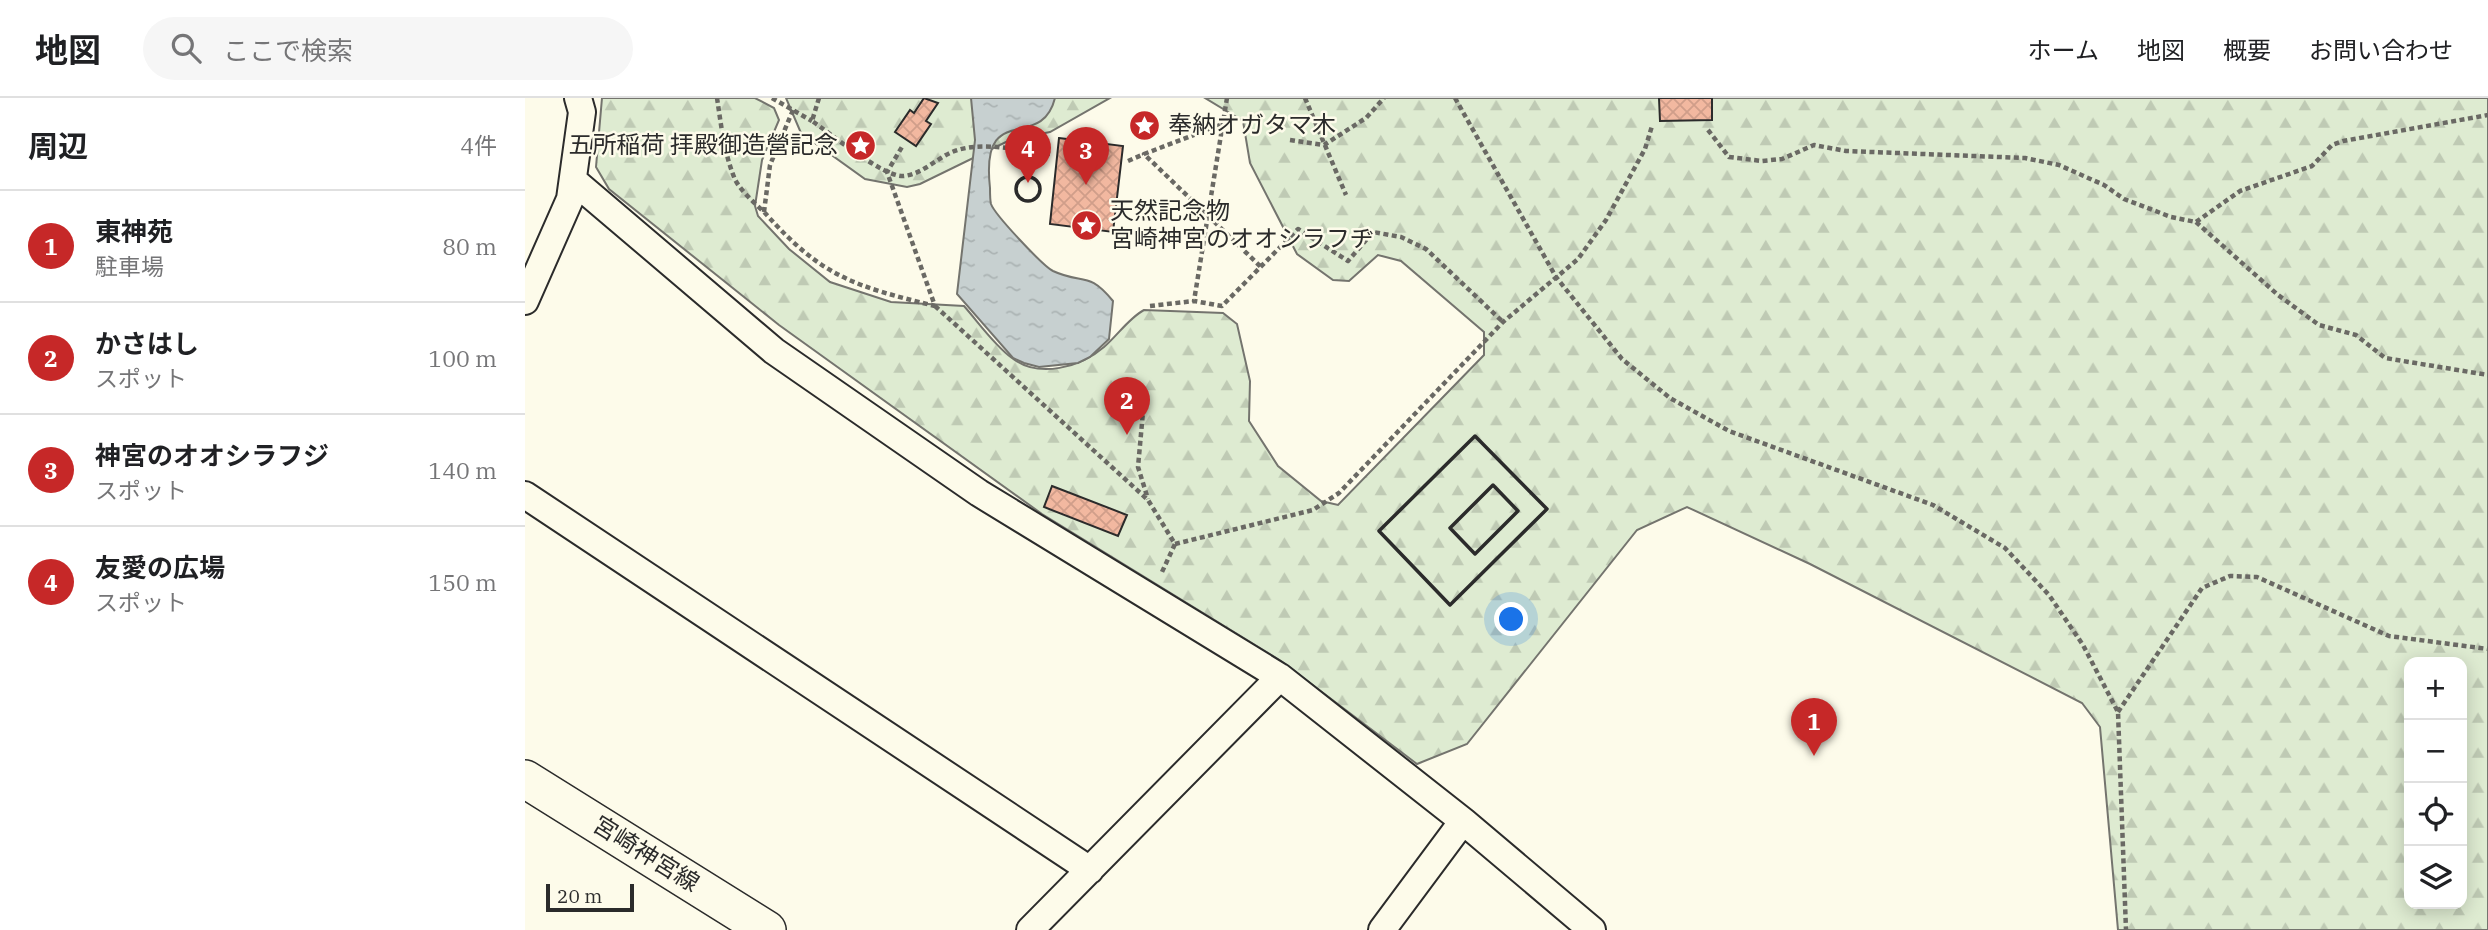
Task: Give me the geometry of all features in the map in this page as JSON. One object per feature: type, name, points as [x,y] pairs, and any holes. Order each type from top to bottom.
[{"type":"main road","name":"宮崎神宮線","points":[[525,779],[768,930]]},
{"type":"street","points":[[525,301],[570,199],[582,112],[578,98]]},
{"type":"street","points":[[574,181],[774,351],[979,493],[1280,677],[1463,821],[1592,930]]},
{"type":"street","points":[[525,495],[1090,870]]},
{"type":"street","points":[[1030,930],[1280,677]]},
{"type":"street","points":[[1382,930],[1463,821]]},
{"type":"path","points":[[717,98],[725,147],[735,180],[795,248],[838,277],[883,293],[935,306]]},
{"type":"path","points":[[772,98],[812,121],[887,172],[903,176],[970,147],[1053,154]]},
{"type":"path","points":[[812,121],[819,98]]},
{"type":"path","points":[[1193,301],[1227,98]]},
{"type":"path","points":[[1305,98],[1346,195]]},
{"type":"path","points":[[1290,140],[1324,145],[1366,118],[1384,98]]},
{"type":"path","points":[[1455,98],[1556,277],[1622,359],[1670,398],[1729,431],[1933,505],[2005,548],[2049,595],[2083,646],[2118,712],[2126,930]]},
{"type":"path","points":[[764,212],[770,165],[793,110]]},
{"type":"path","points":[[2196,222],[2240,191],[2312,166],[2332,145],[2488,115]]},
{"type":"path","points":[[1128,161],[1221,125]]},
{"type":"path","points":[[1175,544],[1313,510],[1339,493],[1503,322],[1578,259],[1606,220],[1645,149],[1651,126]]},
{"type":"path","points":[[1708,130],[1729,157],[1762,161],[1782,159],[1814,145],[1846,151],[1988,155],[2048,163],[2104,185],[2124,199],[2171,218],[2196,222],[2319,326],[2356,335],[2385,358],[2488,375]]},
{"type":"path","points":[[887,172],[902,147]]},
{"type":"path","points":[[1145,154],[1261,267]]},
{"type":"path","points":[[887,172],[935,306],[1148,500]]},
{"type":"path","points":[[1150,306],[1193,301],[1222,306],[1298,229],[1348,261],[1373,232],[1401,237],[1426,250],[1503,322]]},
{"type":"path","points":[[1145,390],[1138,467],[1148,500],[1175,544]]},
{"type":"path","points":[[1150,598],[1175,544]]},
{"type":"path","points":[[2118,712],[2201,588],[2230,576],[2257,577],[2389,636],[2488,649]]},
{"type":"green space","points":[[602,98],[755,98],[774,108],[779,120],[762,160],[755,206],[758,216],[789,249],[830,282],[891,302],[964,306],[1005,353],[1023,364],[1047,369],[1072,365],[1095,354],[1144,310],[1223,313],[1237,324],[1250,381],[1249,421],[1278,466],[1321,501],[1338,505],[1484,355],[1484,332],[1401,261],[1378,255],[1349,281],[1333,280],[1297,254],[1250,163],[1243,121],[1205,98],[2488,98],[2488,930],[2118,930],[2100,727],[2082,703],[1810,564],[1687,507],[1637,530],[1467,744],[1417,764],[1281,661],[1042,514],[779,325],[609,189],[596,167]]},
{"type":"green space","points":[[786,98],[1110,98],[1050,132],[1010,140],[920,184],[907,187],[865,179],[801,133]]},
{"type":"water","points":[[971,98],[1055,98],[1048,114],[1038,123],[1002,135],[994,144],[989,161],[990,198],[1001,218],[1048,267],[1063,275],[1097,285],[1113,301],[1109,339],[1090,357],[1078,363],[1039,367],[1013,358],[957,294],[975,140]]},
{"type":"building","points":[[924,98],[938,103],[926,121],[931,124],[916,146],[895,132],[910,110],[914,113]]},
{"type":"building","points":[[1659,98],[1712,98],[1712,120],[1660,121]]},
{"type":"building","points":[[1059,138],[1123,146],[1113,232],[1050,224]]},
{"type":"building","points":[[1052,486],[1127,515],[1118,536],[1044,507]]},
{"type":"wall","points":[[1028,177],[1039,184],[1040,189],[1033,200],[1028,201],[1017,194],[1016,189],[1023,178],[1028,177]]},
{"type":"wall","points":[[1475,436],[1547,509],[1450,605],[1379,531],[1475,436]]},
{"type":"wall","points":[[1493,485],[1518,511],[1475,554],[1450,528],[1493,485]]},
{"type":"place","name":"奉納オガタマ木","points":[[1145,125]]},
{"type":"place","name":"五所稲荷 拝殿御造營記念","points":[[861,145]]},
{"type":"place","name":"友愛の広場","points":[[1028,183]]},
{"type":"place","name":"神宮のオオシラフジ","points":[[1086,185]]},
{"type":"place","name":"天然記念物 宮崎神宮のオオシラフヂ","points":[[1087,225]]},
{"type":"place","name":"かさはし","points":[[1127,435]]},
{"type":"place","name":"東神苑","points":[[1814,756]]}]
